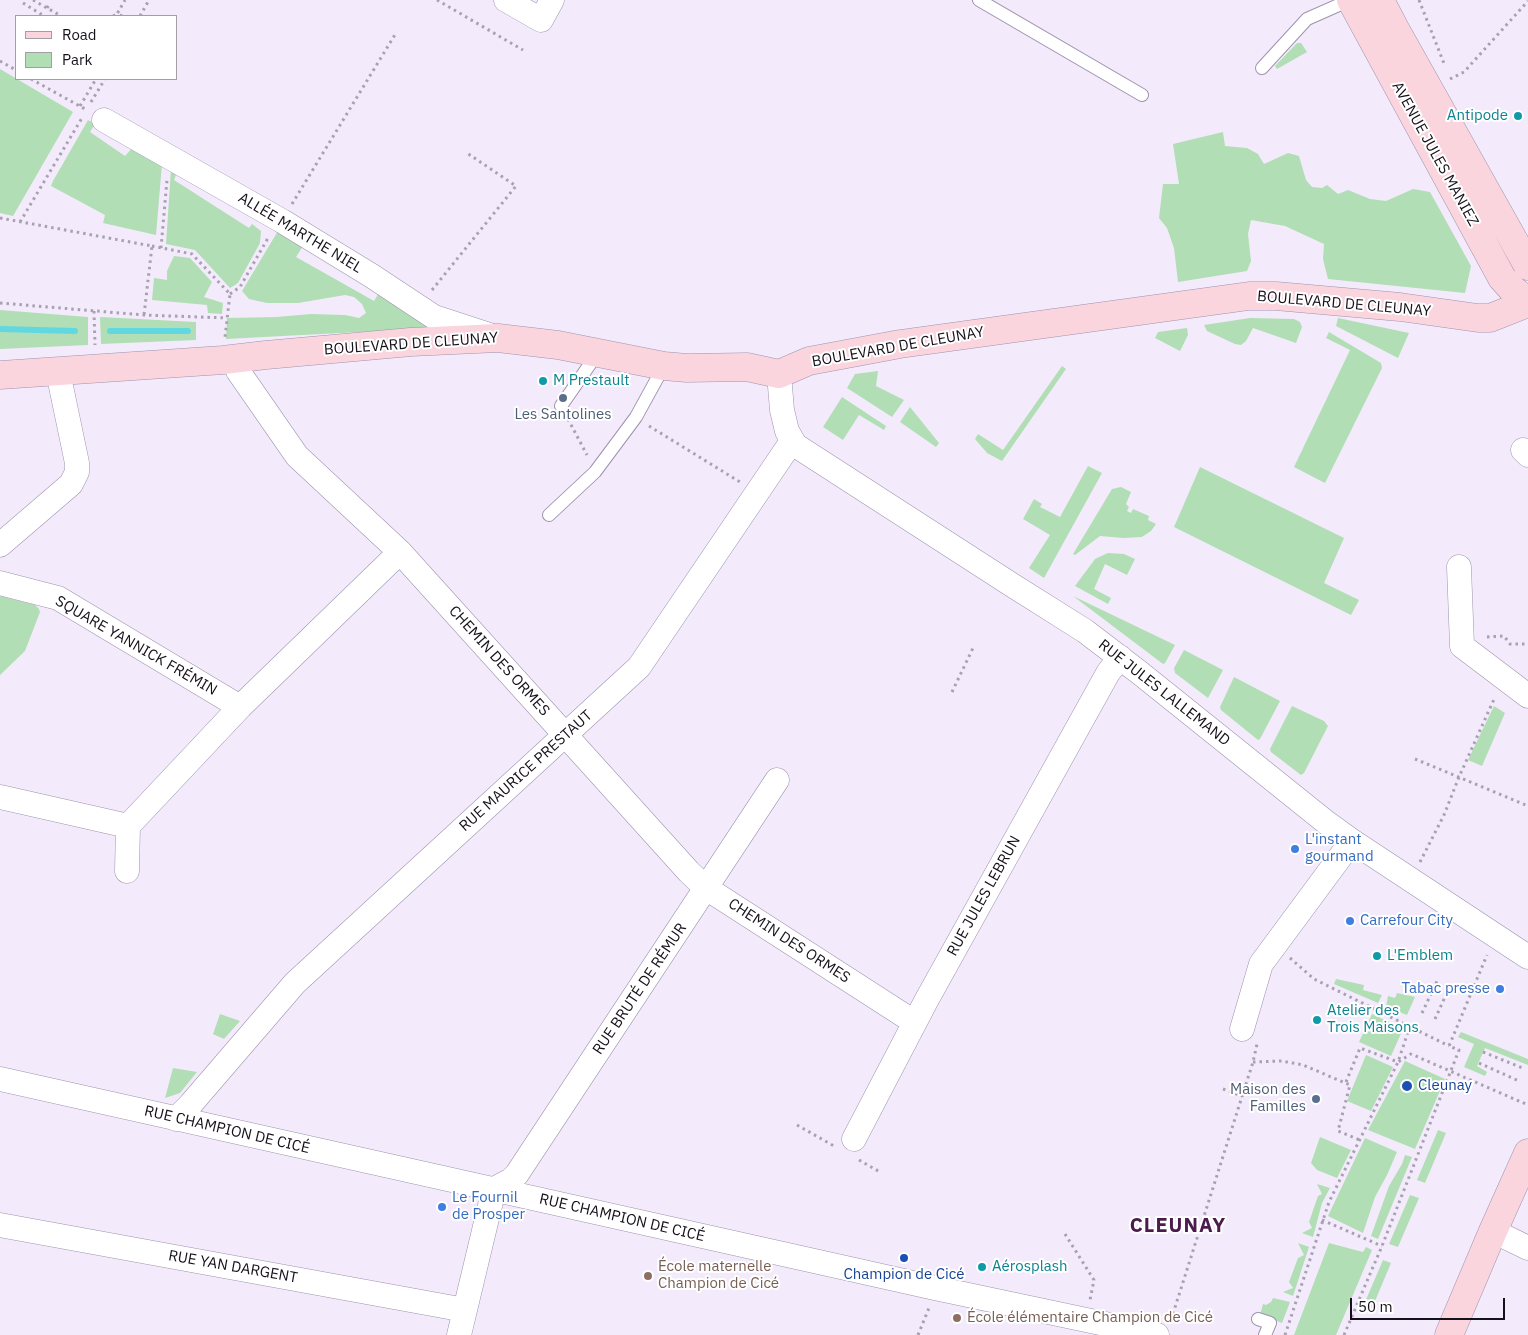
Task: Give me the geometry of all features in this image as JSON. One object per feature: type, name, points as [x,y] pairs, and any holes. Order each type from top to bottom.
[{"type":"main road","name":"AVENUE JULES MANIEZ","points":[[1351,0],[1502,278],[1522,297],[1528,299]]},
{"type":"main road","name":"AVENUE JULES MANIEZ","points":[[1380,0],[1528,266]]},
{"type":"main road","name":"BOULEVARD DE CLEUNAY","points":[[0,375],[235,359],[411,342],[498,338],[558,345],[664,366],[687,368],[747,367],[779,374],[809,361],[900,344],[1249,296],[1276,296],[1400,307],[1478,318],[1498,316],[1512,308],[1528,304]]},
{"type":"main road","points":[[1449,1335],[1528,1153]]},
{"type":"street","points":[[506,0],[541,20],[552,0]]},
{"type":"street","name":"ALLÉE MARTHE NIEL","points":[[104,120],[280,221],[372,276],[434,317],[498,338]]},
{"type":"street","name":"CHEMIN DES ORMES","points":[[235,359],[238,371],[297,456],[400,552],[706,888],[914,1022]]},
{"type":"street","points":[[0,545],[71,484],[77,472],[77,463],[58,372]]},
{"type":"street","points":[[779,374],[786,431],[792,441]]},
{"type":"street","name":"RUE JULES LALLEMAND","points":[[792,441],[806,452],[1085,631],[1352,841],[1528,957]]},
{"type":"street","name":"RUE MAURICE PRESTAUT","points":[[176,1119],[295,982],[639,667],[792,441]]},
{"type":"street","points":[[127,871],[128,826],[240,708],[400,552]]},
{"type":"street","points":[[1459,567],[1462,646],[1525,694]]},
{"type":"street","name":"SQUARE YANNICK FRÉMIN","points":[[0,583],[58,598],[240,708]]},
{"type":"street","name":"RUE JULES LEBRUN","points":[[850,1149],[914,1022],[1103,681],[1120,657]]},
{"type":"street","name":"RUE BRUTÉ DE RÉMUR","points":[[494,1189],[511,1180],[517,1174],[777,780]]},
{"type":"street","points":[[0,797],[128,826]]},
{"type":"street","points":[[1242,1029],[1261,964],[1352,841]]},
{"type":"street","name":"RUE CHAMPION DE CICÉ","points":[[0,1080],[936,1288],[1086,1320],[1163,1330]]},
{"type":"street","points":[[459,1335],[494,1189]]},
{"type":"street","name":"RUE YAN DARGENT","points":[[0,1225],[465,1310]]},
{"type":"street","points":[[1493,1231],[1528,1248]]},
{"type":"lane","points":[[980,0],[1142,95]]},
{"type":"lane","points":[[1262,68],[1307,19],[1351,0]]},
{"type":"lane","points":[[561,406],[597,354]]},
{"type":"lane","points":[[549,515],[595,472],[636,417],[664,366]]},
{"type":"lane","points":[[1258,1319],[1270,1323],[1266,1335]]},
{"type":"path","points":[[33,0],[59,15]]},
{"type":"path","points":[[117,14],[125,0]]},
{"type":"path","points":[[141,15],[149,0]]},
{"type":"path","points":[[437,0],[522,50]]},
{"type":"path","points":[[1419,0],[1451,80],[1464,72],[1528,1]]},
{"type":"path","points":[[23,3],[42,15]]},
{"type":"path","points":[[47,8],[50,4]]},
{"type":"path","points":[[0,303],[144,315],[227,318],[230,294],[240,287],[396,33]]},
{"type":"path","points":[[0,61],[15,69]]},
{"type":"path","points":[[33,80],[80,106],[95,80]]},
{"type":"path","points":[[20,222],[104,80]]},
{"type":"path","points":[[444,275],[516,186],[467,153]]},
{"type":"path","points":[[162,248],[169,157]]},
{"type":"path","points":[[0,218],[192,254],[230,294]]},
{"type":"path","points":[[144,315],[152,246]]},
{"type":"path","points":[[94,311],[95,345]]},
{"type":"path","points":[[561,406],[595,472]]},
{"type":"path","points":[[636,417],[733,477]]},
{"type":"path","points":[[1462,637],[1504,636],[1510,644],[1528,644]]},
{"type":"path","points":[[952,692],[973,648]]},
{"type":"path","points":[[1424,855],[1444,815],[1492,700]]},
{"type":"path","points":[[1415,759],[1528,806]]},
{"type":"path","points":[[1449,1046],[1495,936]]},
{"type":"path","points":[[1274,944],[1314,979],[1459,1050],[1382,1246],[1344,1335]]},
{"type":"path","points":[[1422,1013],[1438,979]]},
{"type":"path","points":[[1435,1019],[1450,986]]},
{"type":"path","points":[[1286,1335],[1329,1202],[1398,1062],[1410,1026]]},
{"type":"path","points":[[1163,1330],[1253,1062],[1258,1041],[1242,1029]]},
{"type":"path","points":[[1346,1082],[1360,1048],[1398,1062]]},
{"type":"path","points":[[1483,1052],[1525,1069]]},
{"type":"path","points":[[1398,1062],[1411,1054],[1451,1070],[1499,1094],[1528,1105]]},
{"type":"path","points":[[1253,1062],[1282,1061],[1303,1065],[1346,1082],[1350,1085],[1338,1131],[1360,1140]]},
{"type":"path","points":[[1479,1063],[1519,1081]]},
{"type":"path","points":[[1223,1089],[1242,1096]]},
{"type":"path","points":[[797,1125],[850,1149],[880,1172]]},
{"type":"path","points":[[1322,1220],[1382,1246]]},
{"type":"path","points":[[1065,1234],[1094,1280],[1086,1320]]},
{"type":"path","points":[[918,1335],[936,1288]]},
{"type":"green space","points":[[1297,43],[1301,43],[1307,52],[1277,69],[1275,66]]},
{"type":"green space","points":[[0,69],[15,78],[15,80],[19,80],[73,112],[13,216],[0,213]]},
{"type":"green space","points":[[88,120],[95,124],[90,132],[125,156],[133,147],[162,164],[156,235],[103,223],[105,215],[51,186]]},
{"type":"green space","points":[[1223,132],[1225,146],[1247,148],[1258,154],[1264,164],[1288,153],[1299,156],[1306,180],[1312,187],[1322,188],[1327,185],[1338,194],[1348,190],[1370,199],[1386,201],[1413,189],[1430,192],[1471,266],[1465,293],[1328,279],[1323,259],[1324,244],[1285,226],[1251,220],[1248,234],[1251,261],[1247,271],[1178,282],[1174,248],[1167,228],[1159,218],[1163,184],[1179,184],[1173,144]]},
{"type":"green space","points":[[171,169],[177,172],[174,180],[249,228],[252,224],[261,231],[260,243],[238,283],[230,288],[195,250],[166,244]]},
{"type":"green space","points":[[278,231],[303,246],[296,257],[374,301],[380,291],[436,328],[226,339],[227,318],[311,314],[345,315],[359,318],[366,313],[362,304],[354,297],[345,295],[298,303],[267,303],[249,299],[242,291]]},
{"type":"green space","points":[[174,256],[190,258],[212,282],[204,297],[223,303],[222,314],[208,313],[207,305],[152,300],[154,278],[167,280],[167,271]]},
{"type":"green space","points":[[0,310],[88,317],[88,345],[0,349]]},
{"type":"green space","points":[[100,317],[196,322],[196,340],[101,344]]},
{"type":"green space","points":[[1250,318],[1294,319],[1300,322],[1302,327],[1296,343],[1253,328],[1246,341],[1241,345],[1207,331],[1204,325]]},
{"type":"green space","points":[[1338,318],[1409,333],[1398,358],[1336,326]]},
{"type":"green space","points":[[1187,328],[1188,335],[1180,351],[1155,338],[1158,332]]},
{"type":"green space","points":[[1329,332],[1381,363],[1382,368],[1325,483],[1294,467],[1350,350],[1326,338]]},
{"type":"green space","points":[[1062,366],[1066,369],[1002,461],[987,453],[975,439],[978,434],[1003,450]]},
{"type":"green space","points":[[878,371],[876,386],[904,400],[892,417],[847,388],[855,374]]},
{"type":"green space","points":[[842,397],[886,426],[884,430],[859,415],[843,440],[823,427]]},
{"type":"green space","points":[[910,407],[939,443],[936,447],[900,422]]},
{"type":"green space","points":[[1088,466],[1102,473],[1044,578],[1029,568],[1050,535],[1023,519],[1034,499],[1042,504],[1040,507],[1060,517]]},
{"type":"green space","points":[[1200,467],[1344,538],[1324,583],[1359,600],[1351,615],[1174,527]]},
{"type":"green space","points":[[1121,487],[1131,492],[1126,504],[1129,507],[1127,511],[1131,513],[1133,509],[1149,516],[1148,520],[1156,524],[1151,531],[1142,537],[1100,536],[1075,555],[1073,554],[1112,489]]},
{"type":"green space","points":[[1108,553],[1124,554],[1135,559],[1127,575],[1105,564],[1094,589],[1111,598],[1108,604],[1075,586],[1095,559]]},
{"type":"green space","points":[[0,596],[35,605],[40,612],[25,651],[0,675]]},
{"type":"green space","points":[[1073,596],[1175,645],[1165,663],[1163,664]]},
{"type":"green space","points":[[1184,650],[1223,670],[1208,698],[1175,673],[1174,668]]},
{"type":"green space","points":[[1234,677],[1280,701],[1258,740],[1221,710],[1220,707]]},
{"type":"green space","points":[[1292,706],[1324,721],[1328,726],[1304,773],[1301,775],[1271,752],[1270,749]]},
{"type":"green space","points":[[1494,706],[1505,713],[1482,766],[1468,760]]},
{"type":"green space","points":[[1336,979],[1364,985],[1363,990],[1382,995],[1378,1003],[1334,984]]},
{"type":"green space","points":[[1397,993],[1415,997],[1407,1015],[1386,1007],[1388,996],[1395,998]]},
{"type":"green space","points":[[220,1014],[240,1021],[224,1039],[213,1034]]},
{"type":"green space","points":[[1372,1014],[1403,1029],[1391,1056],[1359,1042]]},
{"type":"green space","points":[[1461,1032],[1528,1059],[1528,1065],[1485,1048],[1477,1066],[1487,1072],[1485,1076],[1464,1067],[1474,1044],[1458,1037]]},
{"type":"green space","points":[[1366,1055],[1393,1067],[1371,1111],[1347,1101]]},
{"type":"green space","points":[[1405,1061],[1445,1079],[1415,1149],[1368,1130]]},
{"type":"green space","points":[[173,1068],[197,1072],[180,1093],[165,1098]]},
{"type":"green space","points":[[1438,1130],[1446,1133],[1425,1183],[1417,1180]]},
{"type":"green space","points":[[1320,1137],[1351,1150],[1337,1178],[1317,1170],[1311,1163]]},
{"type":"green space","points":[[1365,1138],[1397,1152],[1375,1197],[1363,1233],[1328,1216]]},
{"type":"green space","points":[[1405,1155],[1412,1157],[1378,1239],[1371,1236],[1389,1186]]},
{"type":"green space","points":[[1317,1184],[1330,1188],[1322,1203],[1313,1237],[1302,1233],[1312,1228],[1309,1222],[1318,1196],[1322,1194]]},
{"type":"green space","points":[[1410,1195],[1419,1198],[1398,1247],[1389,1244]]},
{"type":"green space","points":[[1298,1243],[1309,1247],[1293,1296],[1283,1292],[1293,1288],[1289,1282],[1298,1258],[1304,1255]]},
{"type":"green space","points":[[1329,1243],[1363,1252],[1366,1247],[1372,1250],[1336,1335],[1294,1335]]},
{"type":"green space","points":[[1383,1260],[1391,1263],[1370,1313],[1362,1309]]},
{"type":"green space","points":[[1273,1298],[1290,1302],[1282,1323],[1260,1315],[1263,1304],[1266,1305],[1271,1302]]},
{"type":"waterway","points":[[0,329],[75,331]]},
{"type":"waterway","points":[[110,331],[188,331]]},
{"type":"place","name":"Antipode","points":[[1518,116]]},
{"type":"place","name":"M Prestault","points":[[543,381]]},
{"type":"place","name":"Les Santolines","points":[[563,398]]},
{"type":"place","name":"L'instant gourmand","points":[[1295,849]]},
{"type":"place","name":"Carrefour City","points":[[1350,921]]},
{"type":"place","name":"L'Emblem","points":[[1377,956]]},
{"type":"place","name":"Tabac presse","points":[[1500,989]]},
{"type":"place","name":"Atelier des Trois Maisons","points":[[1317,1020]]},
{"type":"place","name":"Cleunay","points":[[1407,1086]]},
{"type":"place","name":"Maison des Familles","points":[[1316,1099]]},
{"type":"place","name":"Le Fournil de Prosper","points":[[442,1207]]},
{"type":"place","name":"Champion de Cicé","points":[[904,1258]]},
{"type":"place","name":"Aérosplash","points":[[982,1267]]},
{"type":"place","name":"École maternelle Champion de Cicé","points":[[648,1276]]},
{"type":"place","name":"École élémentaire Champion de Cicé","points":[[957,1318]]},
{"type":"district","name":"CLEUNAY","points":[[1178,1226]]}]
